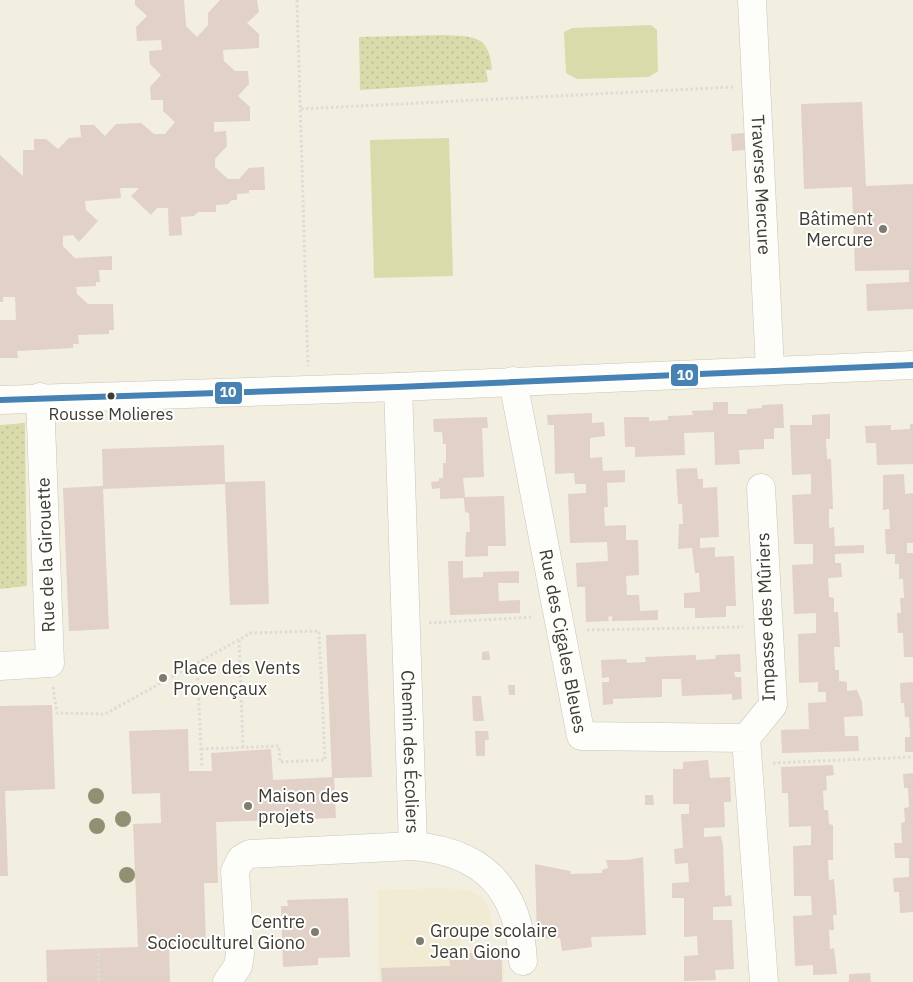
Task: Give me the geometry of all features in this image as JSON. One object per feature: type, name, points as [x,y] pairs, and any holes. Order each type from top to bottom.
[{"type":"street","name":"Traverse Mercure","points":[[752,0],[770,370]]},
{"type":"street","points":[[0,400],[40,397],[398,387],[913,365]]},
{"type":"street","name":"Rue des Cigales Bleues","points":[[513,381],[581,736],[747,751]]},
{"type":"street","name":"Chemin des Écoliers","points":[[227,982],[238,966],[240,954],[235,871],[241,859],[250,854],[413,846],[398,387]]},
{"type":"street","name":"Rue de la Girouette","points":[[40,397],[50,663]]},
{"type":"street","name":"Impasse des Mûriers","points":[[747,751],[773,705],[762,488]]},
{"type":"street","points":[[0,666],[50,663]]},
{"type":"street","points":[[747,751],[764,982]]},
{"type":"street","points":[[413,846],[437,848],[458,854],[491,875],[507,897],[522,936],[523,961]]},
{"type":"path","points":[[297,0],[309,389]]},
{"type":"path","points":[[301,109],[756,86]]},
{"type":"path","points":[[406,625],[559,623],[769,627]]},
{"type":"path","points":[[50,663],[57,713],[105,714],[251,633],[319,631],[325,760],[280,762],[279,746],[201,749]]},
{"type":"path","points":[[239,640],[243,747]]},
{"type":"path","points":[[197,663],[202,768]]},
{"type":"path","points":[[747,751],[913,757]]},
{"type":"path","points":[[98,948],[99,982]]},
{"type":"shaded area","name":"Groupe scolaire Jean Giono","points":[[447,888],[470,891],[481,897],[489,908],[493,931],[461,932],[461,950],[502,950],[505,982],[379,982],[378,890]]},
{"type":"green space","points":[[651,25],[657,30],[658,71],[649,77],[577,79],[566,73],[564,32],[572,28]]},
{"type":"green space","points":[[442,35],[471,37],[483,43],[490,58],[492,70],[486,70],[488,82],[360,90],[359,37]]},
{"type":"green space","points":[[449,138],[453,276],[374,278],[370,140]]},
{"type":"green space","points":[[25,423],[27,586],[0,589],[0,425]]},
{"type":"building","points":[[135,0],[184,0],[186,26],[197,37],[208,25],[208,13],[220,0],[257,0],[259,12],[247,23],[259,34],[259,48],[223,50],[224,61],[235,71],[248,71],[249,84],[238,96],[250,107],[250,121],[214,122],[214,132],[226,131],[227,146],[215,159],[215,167],[228,179],[239,179],[249,168],[264,167],[265,190],[249,190],[249,193],[237,194],[237,200],[232,200],[228,204],[216,205],[216,212],[198,212],[194,216],[181,217],[182,235],[169,236],[168,208],[157,208],[151,215],[131,196],[139,188],[120,188],[121,198],[85,201],[86,210],[98,221],[79,242],[73,235],[63,236],[63,246],[75,258],[112,256],[112,270],[99,270],[100,282],[96,282],[96,286],[76,287],[77,294],[88,304],[113,304],[114,330],[109,330],[109,334],[78,335],[79,344],[73,344],[73,348],[17,351],[18,358],[0,358],[0,320],[16,320],[15,297],[3,297],[3,302],[0,302],[0,155],[23,176],[23,150],[34,150],[34,139],[46,139],[58,149],[69,138],[81,137],[80,125],[94,125],[105,136],[116,124],[141,123],[154,134],[165,134],[175,122],[163,111],[163,100],[151,100],[150,87],[161,75],[150,64],[149,51],[162,50],[161,40],[137,41],[136,27],[147,16],[135,5]]},
{"type":"building","name":"Bâtiment Mercure","points":[[862,102],[866,186],[913,184],[913,309],[867,311],[866,284],[909,282],[909,270],[855,271],[852,187],[804,189],[801,104]]},
{"type":"building","points":[[744,133],[745,150],[732,151],[731,134]]},
{"type":"building","points":[[713,402],[728,402],[728,414],[747,414],[747,409],[762,408],[762,405],[783,404],[784,428],[774,428],[774,439],[764,439],[764,449],[739,450],[740,464],[715,465],[714,432],[684,433],[685,455],[635,457],[635,447],[625,447],[624,417],[649,417],[649,421],[668,420],[668,416],[693,415],[692,411],[713,410]]},
{"type":"building","points":[[592,413],[592,423],[604,422],[605,436],[590,438],[590,458],[602,457],[603,471],[625,470],[625,482],[607,483],[608,507],[604,507],[605,526],[626,525],[626,540],[638,540],[639,575],[626,576],[627,595],[639,595],[640,611],[658,610],[658,620],[612,621],[612,616],[608,617],[609,621],[586,622],[585,587],[577,587],[576,563],[608,561],[607,542],[570,543],[568,494],[586,493],[586,484],[575,484],[574,473],[555,474],[554,425],[548,425],[547,415]]},
{"type":"building","points":[[830,414],[830,439],[826,439],[827,459],[831,459],[833,509],[829,509],[829,528],[834,527],[835,546],[864,545],[864,553],[835,554],[835,563],[841,563],[842,577],[828,578],[829,597],[834,598],[834,612],[838,612],[840,647],[834,647],[835,670],[839,670],[839,681],[847,682],[847,691],[857,690],[862,702],[863,716],[844,717],[845,736],[858,736],[859,751],[782,753],[781,730],[809,729],[808,703],[826,702],[826,692],[818,692],[818,682],[799,683],[798,634],[816,633],[816,613],[794,614],[792,565],[813,564],[813,544],[794,544],[792,495],[811,494],[811,474],[792,475],[790,425],[812,425],[812,415]]},
{"type":"building","points":[[487,417],[488,428],[482,428],[484,477],[463,478],[465,497],[504,496],[506,546],[488,546],[488,556],[465,557],[466,532],[470,532],[469,513],[465,512],[464,498],[440,499],[440,488],[432,489],[431,482],[439,481],[439,478],[443,478],[443,463],[446,463],[446,444],[443,444],[442,432],[434,432],[433,419]]},
{"type":"building","points":[[910,424],[913,424],[913,464],[877,465],[876,443],[866,443],[865,426],[891,425],[891,430],[910,429]]},
{"type":"building","points":[[224,445],[225,482],[265,481],[269,604],[230,605],[225,484],[103,489],[109,629],[69,631],[63,488],[103,486],[102,449]]},
{"type":"building","points":[[697,468],[698,479],[703,479],[703,488],[717,487],[719,537],[700,538],[700,548],[715,547],[715,557],[734,556],[736,606],[726,606],[726,617],[695,618],[695,608],[684,608],[684,593],[700,592],[699,573],[695,573],[692,548],[678,549],[679,524],[683,524],[682,504],[678,504],[676,469]]},
{"type":"building","points":[[904,474],[905,494],[913,493],[913,543],[907,543],[907,553],[913,553],[913,657],[904,657],[903,633],[898,633],[897,613],[901,613],[900,598],[904,598],[903,579],[899,579],[899,564],[895,564],[895,554],[886,554],[885,529],[890,529],[889,509],[883,510],[883,475]]},
{"type":"building","points":[[448,561],[463,561],[463,578],[483,577],[483,572],[519,571],[519,583],[498,583],[499,601],[520,600],[520,613],[450,615]]},
{"type":"building","name":"Maison des projets","points":[[366,634],[372,777],[334,778],[336,818],[216,822],[218,883],[204,883],[206,945],[169,946],[170,982],[47,982],[46,950],[138,947],[133,824],[161,823],[160,793],[132,794],[129,731],[188,729],[189,771],[212,771],[211,753],[271,749],[273,780],[332,777],[326,635]]},
{"type":"building","points":[[489,651],[490,660],[482,660],[482,652]]},
{"type":"building","points":[[740,654],[741,672],[734,672],[735,677],[741,677],[742,699],[732,700],[732,694],[682,696],[681,679],[662,679],[662,697],[613,699],[613,704],[603,705],[602,682],[609,682],[609,677],[602,678],[601,660],[626,659],[627,663],[646,662],[645,657],[696,655],[696,660],[715,659],[716,655]]},
{"type":"building","points":[[913,682],[913,752],[905,752],[905,737],[910,737],[909,717],[905,717],[904,703],[901,703],[900,683]]},
{"type":"building","points":[[508,685],[515,685],[515,695],[509,695]]},
{"type":"building","points":[[472,696],[481,696],[484,721],[473,721]]},
{"type":"building","points":[[52,705],[55,789],[5,791],[8,876],[0,876],[0,706]]},
{"type":"building","points":[[475,731],[488,731],[489,740],[485,740],[485,756],[476,756]]},
{"type":"building","points":[[708,760],[710,778],[730,777],[731,802],[724,802],[725,827],[704,828],[704,837],[721,836],[725,896],[731,895],[732,906],[713,907],[713,920],[732,920],[734,969],[715,970],[716,980],[684,981],[684,956],[698,955],[697,936],[684,937],[684,898],[672,898],[672,883],[689,882],[688,863],[675,864],[674,849],[683,848],[681,814],[689,814],[689,804],[673,804],[673,769],[683,769],[683,762]]},
{"type":"building","points":[[833,765],[834,775],[826,776],[827,790],[823,791],[824,810],[828,810],[829,824],[833,825],[833,860],[828,860],[829,880],[834,879],[837,915],[833,915],[834,930],[829,930],[830,949],[834,948],[837,974],[813,975],[813,965],[795,966],[793,916],[812,915],[811,896],[794,896],[793,846],[811,845],[811,826],[789,827],[788,793],[782,793],[781,767]]},
{"type":"building","points":[[913,773],[913,912],[900,913],[899,892],[894,892],[893,878],[909,877],[909,858],[895,858],[894,843],[902,843],[901,823],[905,822],[904,808],[909,807],[908,788],[904,788],[903,774]]},
{"type":"building","points":[[645,795],[653,795],[654,805],[645,805]]},
{"type":"building","points":[[643,857],[646,935],[591,937],[592,947],[562,951],[560,938],[537,939],[535,864],[570,871],[571,874],[602,873],[602,870],[608,868],[606,860],[628,860]]},
{"type":"building","name":"Centre Socioculturel Giono","points":[[348,898],[350,957],[318,958],[318,965],[283,967],[281,906],[288,906],[287,900]]},
{"type":"building","points":[[502,952],[502,982],[382,982],[381,968],[450,966],[449,954]]},
{"type":"building","points":[[870,973],[871,982],[849,982],[849,974]]},
{"type":"transit line","name":"10","points":[[0,400],[398,387],[913,365]]},
{"type":"place","name":"Bâtiment Mercure","points":[[883,229]]},
{"type":"place","name":"Rousse Molieres","points":[[111,396]]},
{"type":"place","name":"Place des Vents Provençaux","points":[[163,678]]},
{"type":"place","name":"Maison des projets","points":[[248,806]]},
{"type":"place","name":"Centre Socioculturel Giono","points":[[315,932]]},
{"type":"place","name":"Groupe scolaire Jean Giono","points":[[420,941]]}]
